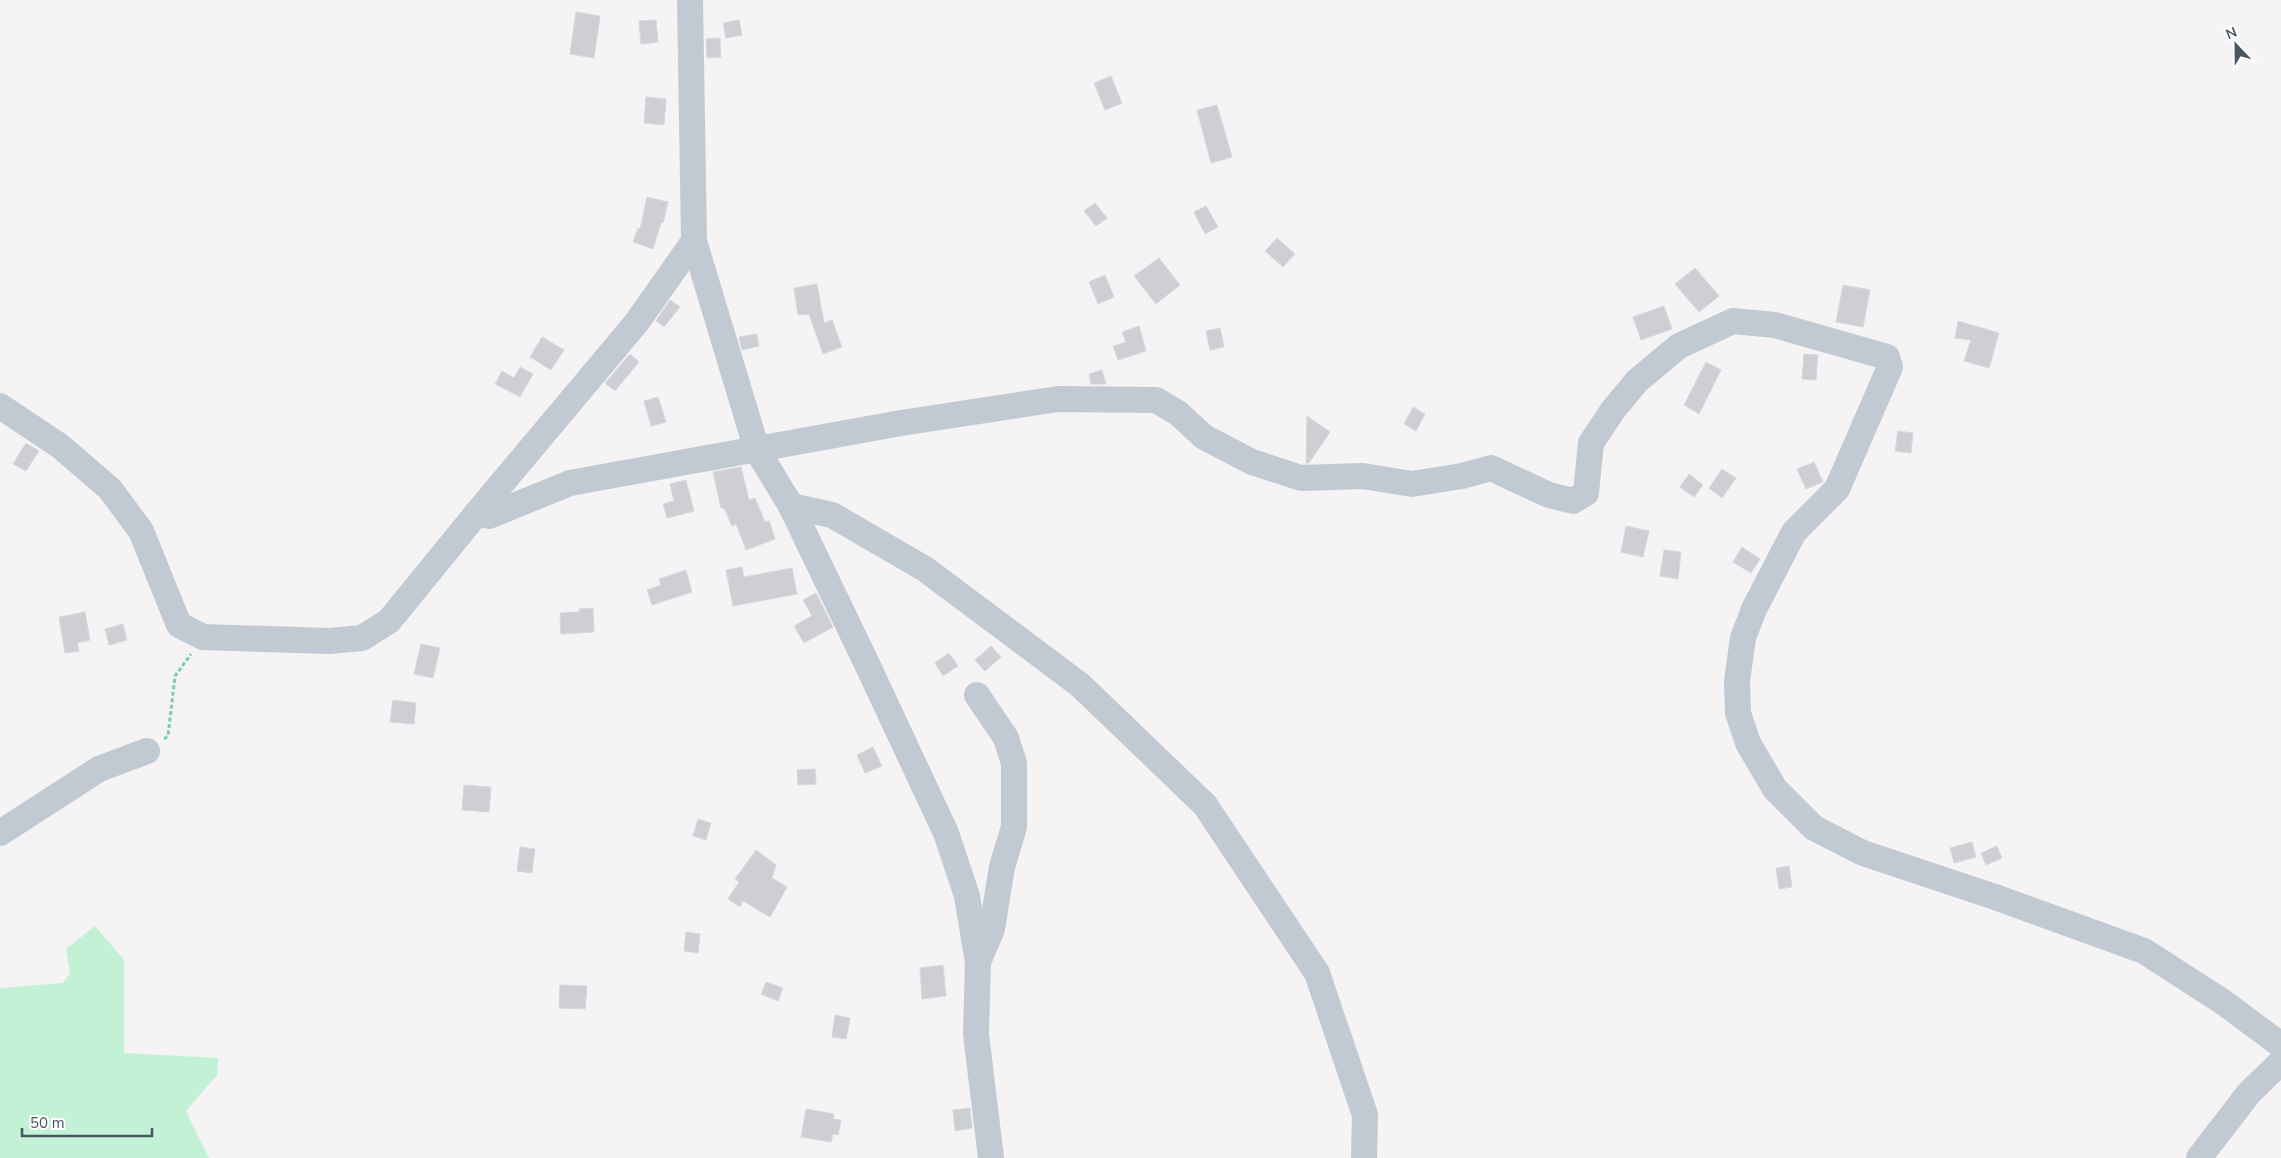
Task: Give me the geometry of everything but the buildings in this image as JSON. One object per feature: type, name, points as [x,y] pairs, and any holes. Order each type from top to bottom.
[{"type":"street","points":[[690,0],[694,241],[757,450],[791,506],[946,832],[967,896],[978,963],[976,1034],[991,1158]]},
{"type":"street","points":[[0,406],[60,446],[110,489],[141,531],[179,625],[204,637],[329,641],[362,638],[389,621],[637,322],[694,241]]},
{"type":"street","points":[[477,513],[489,516],[570,483],[901,423],[1058,399],[1156,400],[1178,413],[1204,436],[1252,462],[1301,478],[1363,476],[1412,484],[1462,476],[1491,468],[1549,495],[1573,501],[1586,493],[1591,443],[1637,381],[1679,346],[1732,321],[1775,324],[1887,357],[1890,366],[1837,489],[1794,532],[1754,609],[1743,638],[1737,681],[1738,713],[1748,743],[1775,789],[1814,828],[1863,854],[2029,909],[2144,951],[2223,1002],[2281,1045]]},
{"type":"street","points":[[791,506],[832,515],[925,568],[1080,685],[1205,805],[1317,973],[1365,1114],[1364,1158]]},
{"type":"street","points":[[977,696],[1006,738],[1014,763],[1014,827],[1002,867],[992,929],[978,963]]},
{"type":"street","points":[[0,832],[99,769],[147,751]]},
{"type":"street","points":[[2198,1158],[2249,1093],[2281,1062]]},
{"type":"path","points":[[147,751],[168,736],[175,676],[204,637]]},
{"type":"green space","points":[[95,926],[124,960],[124,1053],[218,1058],[217,1075],[186,1111],[209,1158],[0,1158],[0,988],[63,983],[70,973],[66,949]]}]
